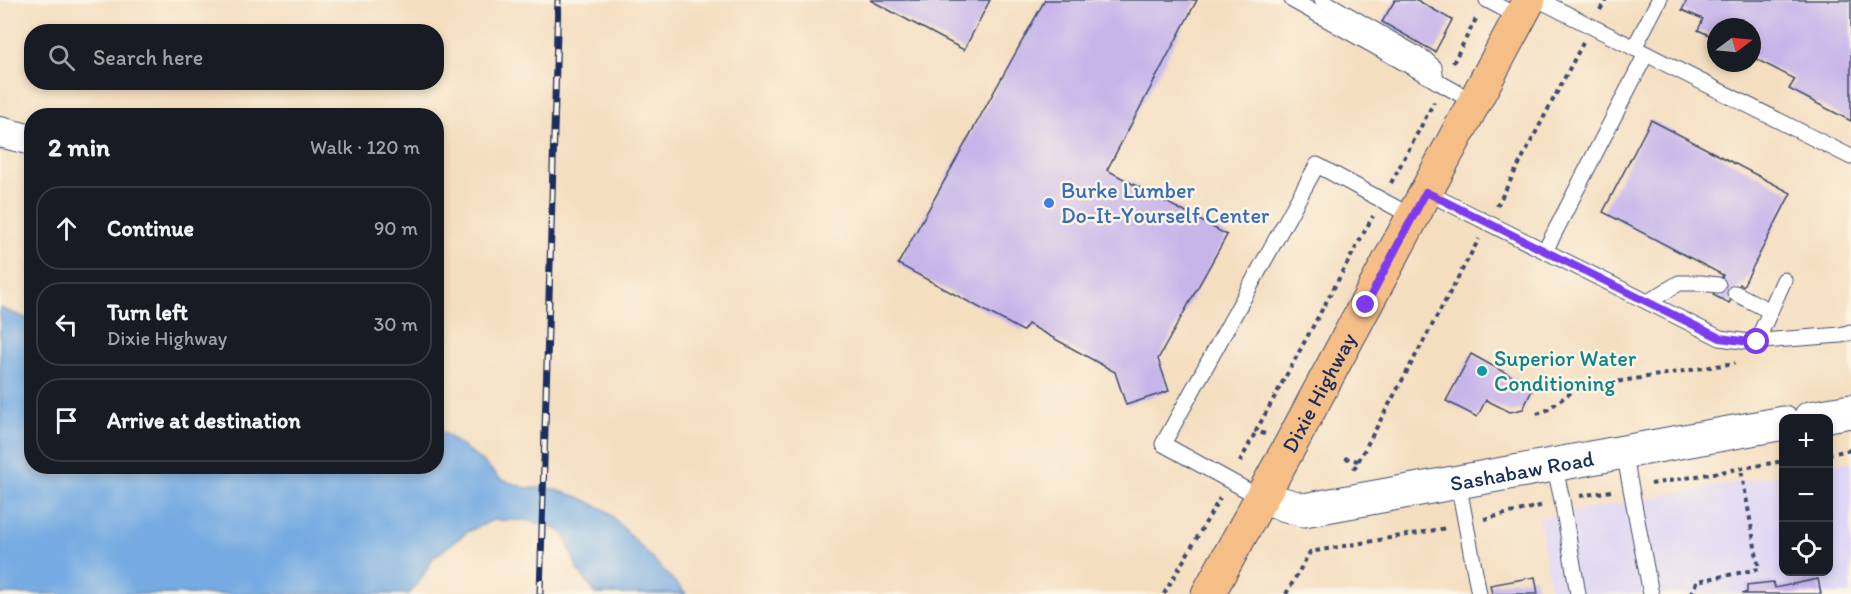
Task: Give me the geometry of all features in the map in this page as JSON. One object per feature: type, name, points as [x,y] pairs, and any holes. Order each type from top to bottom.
[{"type":"main road","name":"Dixie Highway","points":[[1208,594],[1474,102],[1529,6]]},
{"type":"street","points":[[0,132],[24,138]]},
{"type":"street","points":[[1833,414],[1851,411]]},
{"type":"street","name":"Sashabaw Road","points":[[1261,498],[1304,510],[1779,424]]},
{"type":"lane","points":[[1292,0],[1474,102]]},
{"type":"lane","points":[[1322,0],[1425,59],[1434,67],[1439,83]]},
{"type":"lane","points":[[1545,251],[1640,51],[1659,0]]},
{"type":"lane","points":[[1484,5],[1529,6],[1640,51],[1851,157]]},
{"type":"lane","points":[[1261,498],[1163,444],[1317,165],[1382,200],[1420,204],[1545,251],[1720,338],[1757,342],[1851,332]]},
{"type":"lane","points":[[1757,342],[1784,280]]},
{"type":"lane","points":[[1648,302],[1678,283],[1718,285]]},
{"type":"lane","points":[[1735,293],[1770,311]]},
{"type":"lane","points":[[1624,452],[1651,594]]},
{"type":"lane","points":[[1554,464],[1563,500],[1578,594]]},
{"type":"lane","points":[[1458,482],[1479,594]]},
{"type":"path","points":[[1164,594],[1230,481],[1382,200],[1439,83],[1484,5]]},
{"type":"path","points":[[1537,414],[1547,410],[1577,388],[1741,362]]},
{"type":"path","points":[[1256,431],[1265,434]]},
{"type":"path","points":[[1833,453],[1851,450]]},
{"type":"path","points":[[1345,458],[1358,461]]},
{"type":"path","points":[[1690,594],[1698,581],[1759,569],[1741,468]]},
{"type":"path","points":[[1286,594],[1310,552]]},
{"type":"shaded area","points":[[1851,461],[1851,594],[1551,594],[1539,518],[1779,475],[1779,576],[1833,576],[1833,464]]},
{"type":"water","points":[[0,308],[24,317],[24,474],[444,474],[444,433],[483,462],[500,479],[526,488],[549,488],[579,497],[607,511],[686,594],[596,594],[578,570],[564,534],[552,526],[524,520],[493,520],[467,532],[433,558],[409,594],[0,594]]},
{"type":"building","points":[[870,0],[990,0],[964,50]]},
{"type":"building","name":"Burke Lumber Do-It-Yourself Center","points":[[1045,0],[1197,0],[1107,170],[1227,235],[1158,359],[1169,391],[1126,405],[1115,372],[1028,324],[1023,331],[898,264]]},
{"type":"building","points":[[1395,0],[1417,0],[1452,20],[1435,52],[1382,22]]},
{"type":"building","points":[[1687,0],[1851,0],[1851,121],[1789,89],[1795,79],[1761,62],[1761,18],[1707,18],[1707,34],[1698,30],[1703,19],[1682,10]]},
{"type":"building","points":[[1651,120],[1791,193],[1743,286],[1740,284],[1729,303],[1713,295],[1723,275],[1603,212]]},
{"type":"building","name":"Superior Water Conditioning","points":[[1471,354],[1533,388],[1523,409],[1510,412],[1486,400],[1477,417],[1446,401]]},
{"type":"building","points":[[1535,577],[1538,594],[1492,594],[1490,585]]},
{"type":"building","points":[[1818,579],[1821,594],[1742,594],[1747,592],[1747,585],[1773,582],[1775,588]]},
{"type":"railway","points":[[540,594],[558,0]]},
{"type":"place","name":"Burke Lumber Do-It-Yourself Center","points":[[1049,203]]},
{"type":"place","name":"Superior Water Conditioning","points":[[1482,371]]},
{"type":"route","points":[[1366,305],[1426,192],[1720,338],[1757,342]]}]
